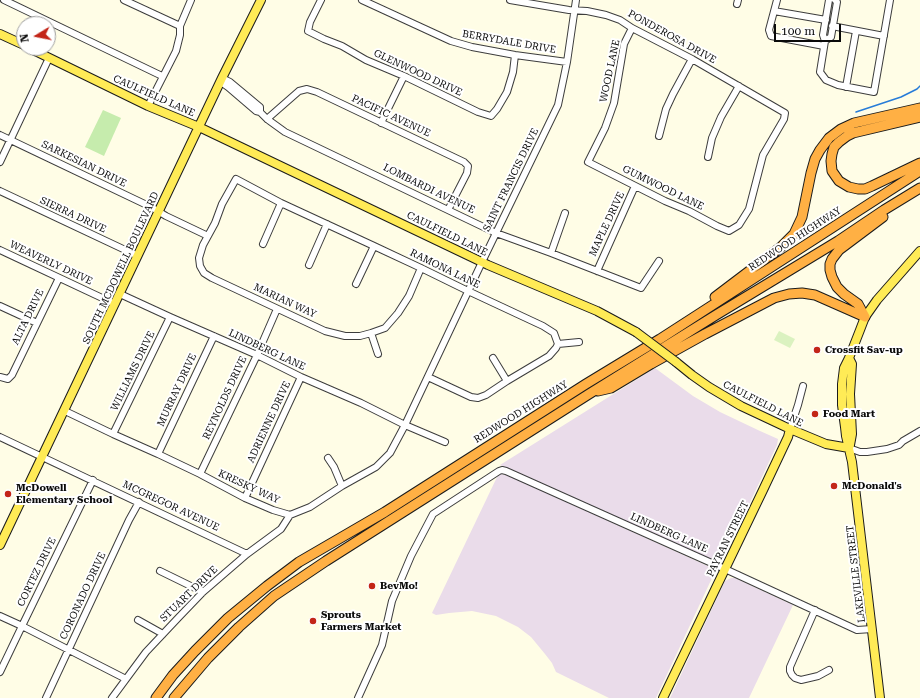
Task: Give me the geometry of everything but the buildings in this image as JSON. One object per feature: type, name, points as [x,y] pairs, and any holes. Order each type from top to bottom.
[{"type":"highway","points":[[660,339],[789,239],[798,228],[802,217],[815,159],[822,146],[833,135],[841,129],[854,123],[920,108]]},
{"type":"highway","points":[[920,117],[849,135],[842,139],[836,146],[832,154],[831,161],[832,171],[839,181],[849,188],[858,189],[872,186],[920,163]]},
{"type":"highway","name":"REDWOOD HIGHWAY","points":[[156,698],[195,651],[228,618],[299,562],[385,512],[586,384],[660,339],[920,171]]},
{"type":"highway","points":[[865,317],[858,304],[844,294],[832,277],[830,270],[832,259],[839,250],[920,189]]},
{"type":"highway","name":"REDWOOD HIGHWAY","points":[[176,697],[208,658],[239,627],[274,596],[326,561],[589,394],[920,189]]},
{"type":"highway","points":[[589,394],[611,388],[704,334],[774,298],[789,294],[802,293],[816,295],[865,317]]},
{"type":"main road","name":"SOUTH MCDOWELL BOULEVARD","points":[[0,545],[261,0]]},
{"type":"main road","points":[[0,34],[16,42]]},
{"type":"main road","name":"CAULFIELD LANE","points":[[45,56],[148,106],[199,127],[482,262],[597,311],[636,332],[692,374],[725,397],[741,406],[826,444],[849,448]]},
{"type":"main road","name":"LAKEVILLE STREET","points":[[880,698],[853,465],[849,448],[852,427],[850,394],[852,364],[849,358],[865,317],[877,300],[920,251]]},
{"type":"main road","name":"PAYRAN STREET","points":[[663,698],[790,429]]},
{"type":"street","points":[[4,0],[162,76]]},
{"type":"street","points":[[124,0],[180,26]]},
{"type":"street","points":[[148,106],[176,51],[180,35],[180,26],[191,0]]},
{"type":"street","name":"GLENWOOD DRIVE","points":[[321,0],[310,22],[308,31],[342,46],[366,60],[404,76],[478,112],[491,116],[507,92],[513,72],[515,55]]},
{"type":"street","name":"BERRYDALE DRIVE","points":[[362,0],[451,41],[472,47],[515,55],[567,62]]},
{"type":"street","name":"PONDEROSA DRIVE","points":[[510,0],[606,15],[620,20],[632,28],[692,59],[785,113],[784,119],[763,155],[749,209],[739,225],[729,231]]},
{"type":"street","name":"SAINT FRANCIS DRIVE","points":[[405,425],[558,105],[567,62],[576,0]]},
{"type":"street","points":[[777,0],[769,30],[771,36],[825,43]]},
{"type":"street","points":[[829,0],[823,35],[825,43],[820,72],[826,80],[838,86],[874,92],[890,0]]},
{"type":"street","points":[[825,43],[831,37],[837,2],[835,0]]},
{"type":"street","points":[[774,11],[826,20]]},
{"type":"street","points":[[832,26],[884,36]]},
{"type":"street","name":"WOOD LANE","points":[[588,162],[605,128],[614,103],[624,44],[632,28]]},
{"type":"street","points":[[846,87],[856,31]]},
{"type":"street","points":[[0,162],[49,58]]},
{"type":"street","points":[[659,136],[666,109],[672,94],[692,59]]},
{"type":"street","points":[[381,122],[404,76]]},
{"type":"street","name":"LOMBARDI AVENUE","points":[[222,80],[230,82],[260,107],[260,112],[267,119],[285,132],[496,233],[641,288],[659,261]]},
{"type":"street","points":[[708,157],[712,138],[721,117],[739,86]]},
{"type":"street","name":"PACIFIC AVENUE","points":[[267,119],[299,91],[307,89],[317,92],[464,162],[468,166],[467,173],[448,210]]},
{"type":"street","name":"SARKESIAN DRIVE","points":[[0,135],[159,212]]},
{"type":"street","name":"GUMWOOD LANE","points":[[588,162],[664,201],[689,211],[716,226],[729,231]]},
{"type":"street","name":"RAMONA LANE","points":[[208,236],[215,223],[222,204],[236,179],[281,203],[543,326],[554,333],[558,344]]},
{"type":"street","name":"MAPLE DRIVE","points":[[597,271],[635,186]]},
{"type":"street","name":"SIERRA DRIVE","points":[[0,191],[138,256]]},
{"type":"street","points":[[263,244],[281,203]]},
{"type":"street","points":[[159,212],[208,236]]},
{"type":"street","points":[[551,253],[565,213]]},
{"type":"street","points":[[309,265],[327,224]]},
{"type":"street","name":"MARIAN WAY","points":[[208,236],[203,245],[199,258],[200,266],[204,273],[325,331],[345,336],[360,336],[385,328],[398,313],[409,296],[421,268]]},
{"type":"street","points":[[356,284],[374,246]]},
{"type":"street","name":"WEAVERLY DRIVE","points":[[0,250],[115,304]]},
{"type":"street","name":"ALTA DRIVE","points":[[0,378],[8,379],[12,375],[59,278]]},
{"type":"street","name":"LINDBERG LANE","points":[[120,294],[257,355],[301,377],[445,442]]},
{"type":"street","points":[[0,306],[37,323]]},
{"type":"street","name":"REYNOLDS DRIVE","points":[[200,474],[257,355],[277,309]]},
{"type":"street","name":"WILLIAMS DRIVE","points":[[114,434],[170,317]]},
{"type":"street","points":[[372,333],[378,354]]},
{"type":"street","name":"MURRAY DRIVE","points":[[158,454],[214,336]]},
{"type":"street","points":[[428,377],[472,397],[478,398],[486,395],[550,356],[558,344],[579,342]]},
{"type":"street","points":[[493,358],[507,381]]},
{"type":"street","name":"ADRIENNE DRIVE","points":[[245,498],[301,377]]},
{"type":"street","name":"PAYRAN STREET","points":[[790,429],[803,386]]},
{"type":"street","name":"KRESKY WAY","points":[[65,411],[200,474],[245,498],[273,510],[290,515]]},
{"type":"street","points":[[290,515],[310,507],[342,486],[376,467],[390,453],[405,425]]},
{"type":"street","name":"CAULFIELD LANE","points":[[849,448],[873,448],[890,444],[896,441],[902,441],[920,431]]},
{"type":"street","name":"MCGREGOR AVENUE","points":[[0,437],[247,554]]},
{"type":"street","points":[[328,458],[334,467],[342,486]]},
{"type":"street","name":"LINDBERG LANE","points":[[358,698],[382,645],[392,601],[411,556],[433,514],[502,470],[506,470],[562,497],[725,568],[857,630],[872,629]]},
{"type":"street","name":"CORTEZ DRIVE","points":[[0,672],[93,480]]},
{"type":"street","name":"CORONADO DRIVE","points":[[46,698],[129,520],[139,502]]},
{"type":"street","name":"STUART DRIVE","points":[[112,698],[146,652],[203,592],[247,554],[281,529],[290,515]]},
{"type":"street","points":[[160,571],[203,592]]},
{"type":"street","points":[[815,610],[791,662],[790,671],[792,676],[801,680],[818,676],[829,670]]},
{"type":"street","points":[[0,616],[69,649],[126,679]]},
{"type":"street","points":[[138,620],[163,634]]},
{"type":"shaded area","points":[[655,368],[693,396],[720,412],[778,439],[777,445],[745,513],[740,519],[722,557],[717,560],[710,559],[500,465]]},
{"type":"shaded area","points":[[498,475],[507,475],[708,566],[712,570],[712,578],[656,698],[609,698],[556,672],[552,663],[531,637],[518,627],[496,616],[472,611],[436,615],[432,613]]},
{"type":"shaded area","points":[[735,578],[793,605],[749,698],[670,698],[725,581]]},
{"type":"green space","points":[[103,110],[121,118],[104,156],[85,147]]},
{"type":"green space","points":[[779,331],[795,339],[790,348],[774,340]]},
{"type":"waterway","points":[[856,112],[901,97],[920,86]]},
{"type":"place","name":"Crossfit Sav-up","points":[[817,350]]},
{"type":"place","name":"Food Mart","points":[[815,414]]},
{"type":"place","name":"McDonald's","points":[[834,486]]},
{"type":"place","name":"McDowell Elementary School","points":[[8,494]]},
{"type":"place","name":"BevMo!","points":[[372,586]]},
{"type":"place","name":"Sprouts Farmers Market","points":[[313,621]]}]
